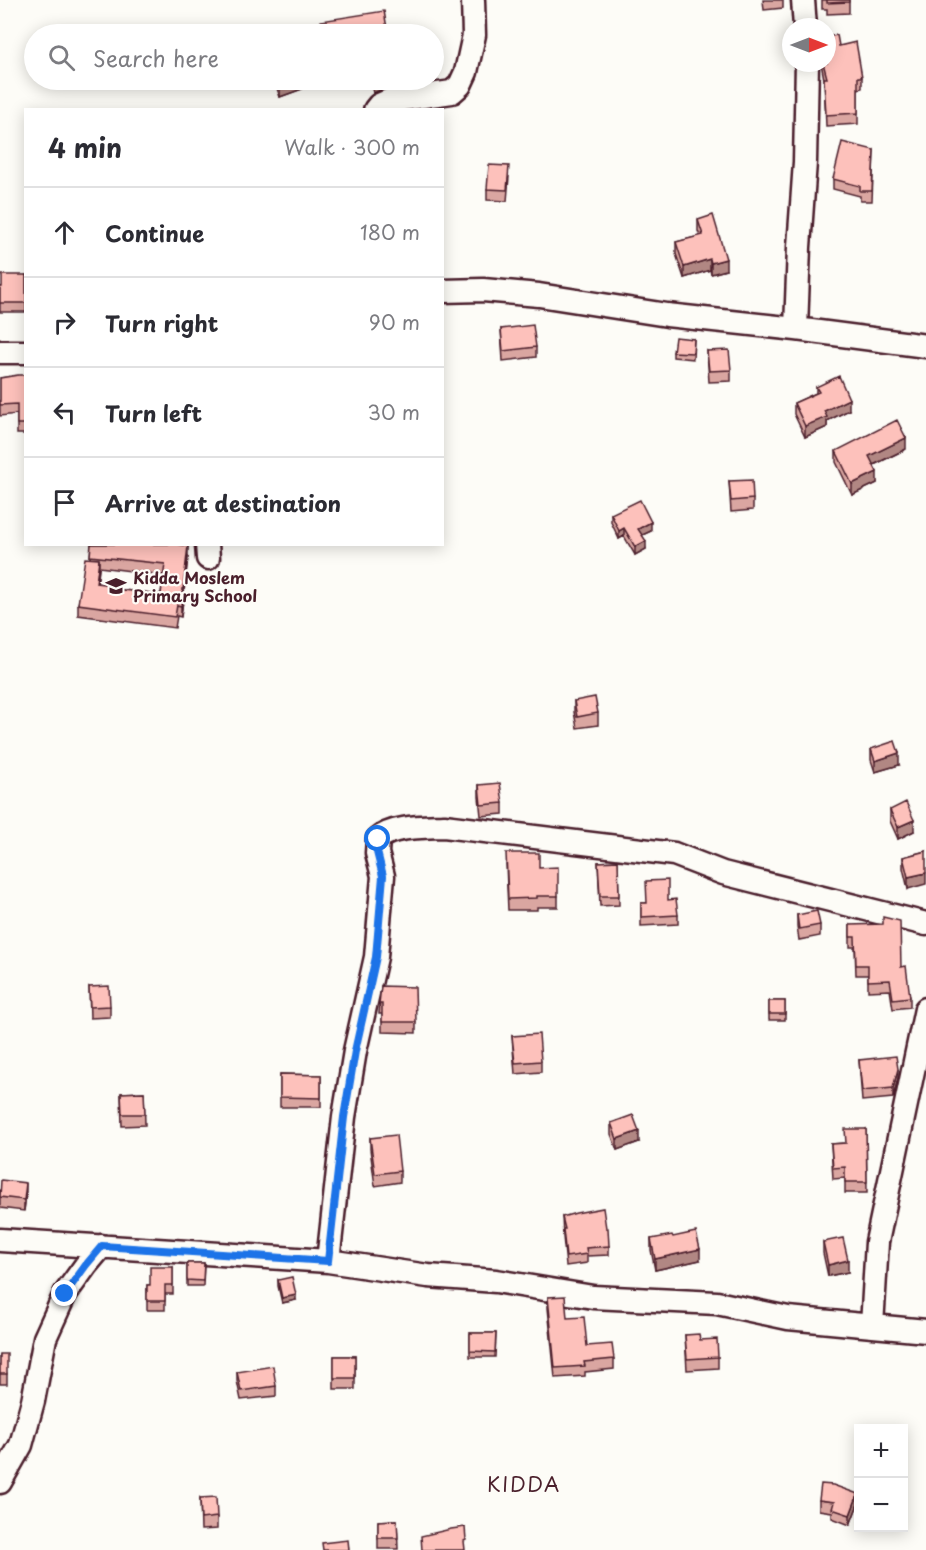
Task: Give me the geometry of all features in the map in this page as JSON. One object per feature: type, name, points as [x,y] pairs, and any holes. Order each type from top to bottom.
[{"type":"street","points":[[377,108],[388,101],[452,92],[460,85],[466,72],[474,35],[473,0]]},
{"type":"street","points":[[803,0],[804,18]]},
{"type":"street","points":[[796,329],[805,162],[807,72]]},
{"type":"street","points":[[444,291],[483,290],[539,295],[667,315],[926,346]]},
{"type":"street","points":[[0,352],[24,352]]},
{"type":"street","points":[[328,1261],[344,1117],[355,1051],[376,957],[383,876],[377,852],[378,839],[384,834],[413,828],[444,826],[674,854],[723,873],[926,924]]},
{"type":"street","points":[[873,1326],[877,1242],[926,1009]]},
{"type":"street","points":[[0,1240],[328,1261],[428,1276],[496,1281],[593,1297],[717,1303],[788,1318],[926,1331]]},
{"type":"street","points":[[0,1482],[21,1445],[33,1401],[45,1338],[65,1294],[102,1246]]},
{"type":"building","points":[[827,0],[849,0],[849,2],[827,3]]},
{"type":"building","points":[[384,11],[386,24],[321,24],[321,21]]},
{"type":"building","points":[[836,35],[839,46],[856,42],[862,77],[858,77],[858,113],[826,115],[824,78],[827,78],[825,72],[836,72]]},
{"type":"building","points":[[842,142],[874,150],[872,191],[860,191],[860,186],[833,179]]},
{"type":"building","points":[[489,165],[509,166],[507,190],[487,189]]},
{"type":"building","points":[[713,215],[726,259],[711,263],[710,259],[684,267],[676,242],[703,235],[698,220]]},
{"type":"building","points":[[2,275],[24,275],[24,303],[0,303],[0,287],[2,287]]},
{"type":"building","points":[[533,325],[536,347],[503,351],[501,329]]},
{"type":"building","points":[[675,337],[694,339],[693,353],[673,352]]},
{"type":"building","points":[[729,350],[731,370],[709,371],[707,351]]},
{"type":"building","points":[[24,375],[24,424],[17,424],[17,404],[0,405],[0,378]]},
{"type":"building","points":[[839,376],[849,399],[824,411],[827,417],[805,426],[794,403],[819,392],[816,387]]},
{"type":"building","points":[[897,420],[906,438],[869,456],[877,472],[852,484],[836,451]]},
{"type":"building","points":[[752,480],[753,499],[731,501],[729,481]]},
{"type":"building","points":[[640,500],[651,522],[638,529],[646,541],[635,547],[624,528],[619,531],[611,514]]},
{"type":"building","points":[[91,546],[188,546],[181,606],[177,605],[175,617],[78,604],[85,558],[99,559],[96,583],[113,585],[112,589],[161,594],[165,564],[90,556]]},
{"type":"building","points":[[595,697],[598,713],[577,717],[574,701]]},
{"type":"building","points":[[895,741],[899,753],[875,761],[871,749]]},
{"type":"building","points":[[500,783],[503,803],[481,805],[479,785]]},
{"type":"building","points":[[906,802],[914,820],[898,827],[890,810]]},
{"type":"building","points":[[926,851],[926,873],[908,877],[903,857]]},
{"type":"building","points":[[506,853],[539,853],[539,868],[558,867],[558,896],[508,899]]},
{"type":"building","points":[[618,861],[619,896],[600,896],[598,862]]},
{"type":"building","points":[[668,880],[668,900],[676,899],[678,915],[641,917],[641,903],[647,903],[646,881]]},
{"type":"building","points":[[817,911],[820,925],[799,929],[797,915]]},
{"type":"building","points":[[883,917],[900,921],[901,967],[906,966],[910,997],[893,999],[890,980],[868,981],[868,965],[856,965],[855,937],[850,937],[850,925],[883,924]]},
{"type":"building","points":[[109,986],[110,1006],[90,1007],[89,987]]},
{"type":"building","points":[[381,986],[415,987],[416,1022],[382,1022],[382,1004],[379,1004]]},
{"type":"building","points":[[769,1001],[785,1001],[785,1014],[769,1014]]},
{"type":"building","points":[[539,1034],[541,1061],[515,1063],[512,1036]]},
{"type":"building","points":[[896,1056],[898,1069],[893,1088],[862,1091],[859,1060]]},
{"type":"building","points":[[280,1074],[321,1075],[321,1098],[280,1097]]},
{"type":"building","points":[[144,1092],[145,1114],[122,1114],[121,1093]]},
{"type":"building","points":[[633,1115],[639,1131],[617,1139],[611,1123]]},
{"type":"building","points":[[845,1129],[866,1129],[867,1182],[845,1182],[845,1167],[833,1168],[831,1144],[846,1143]]},
{"type":"building","points":[[396,1135],[400,1171],[375,1174],[370,1138]]},
{"type":"building","points":[[1,1180],[26,1183],[24,1200],[0,1197]]},
{"type":"building","points":[[603,1208],[606,1228],[608,1228],[609,1246],[586,1248],[587,1254],[566,1257],[562,1217]]},
{"type":"building","points":[[696,1232],[700,1249],[655,1259],[651,1239]]},
{"type":"building","points":[[843,1238],[848,1260],[828,1265],[823,1242]]},
{"type":"building","points":[[187,1263],[204,1263],[203,1281],[187,1280]]},
{"type":"building","points":[[150,1267],[173,1267],[173,1285],[165,1285],[165,1301],[147,1301]]},
{"type":"building","points":[[292,1277],[296,1295],[282,1298],[278,1280]]},
{"type":"building","points":[[565,1296],[567,1318],[584,1317],[587,1346],[612,1344],[614,1359],[584,1362],[585,1366],[555,1368],[548,1297]]},
{"type":"building","points":[[470,1333],[496,1333],[495,1352],[470,1351]]},
{"type":"building","points":[[699,1334],[700,1340],[717,1339],[718,1357],[687,1359],[685,1335]]},
{"type":"building","points":[[0,1354],[7,1354],[7,1374],[0,1374]]},
{"type":"building","points":[[334,1356],[355,1356],[355,1378],[334,1378]]},
{"type":"building","points":[[273,1366],[276,1386],[241,1391],[237,1372]]},
{"type":"building","points":[[821,1484],[833,1485],[854,1493],[854,1504],[850,1515],[832,1509],[834,1502],[819,1500]]},
{"type":"building","points":[[216,1497],[217,1517],[201,1519],[200,1498]]},
{"type":"building","points":[[397,1520],[398,1538],[378,1538],[378,1521]]},
{"type":"building","points":[[465,1527],[465,1550],[422,1550],[421,1536]]},
{"type":"building","points":[[348,1540],[349,1550],[323,1550],[322,1543]]},
{"type":"place","name":"Kidda Moslem Primary School","points":[[116,586]]},
{"type":"district","name":"KIDDA","points":[[524,1484]]},
{"type":"route","points":[[65,1294],[102,1246],[328,1261],[344,1117],[355,1051],[376,957],[383,876],[377,852],[378,839]]}]
